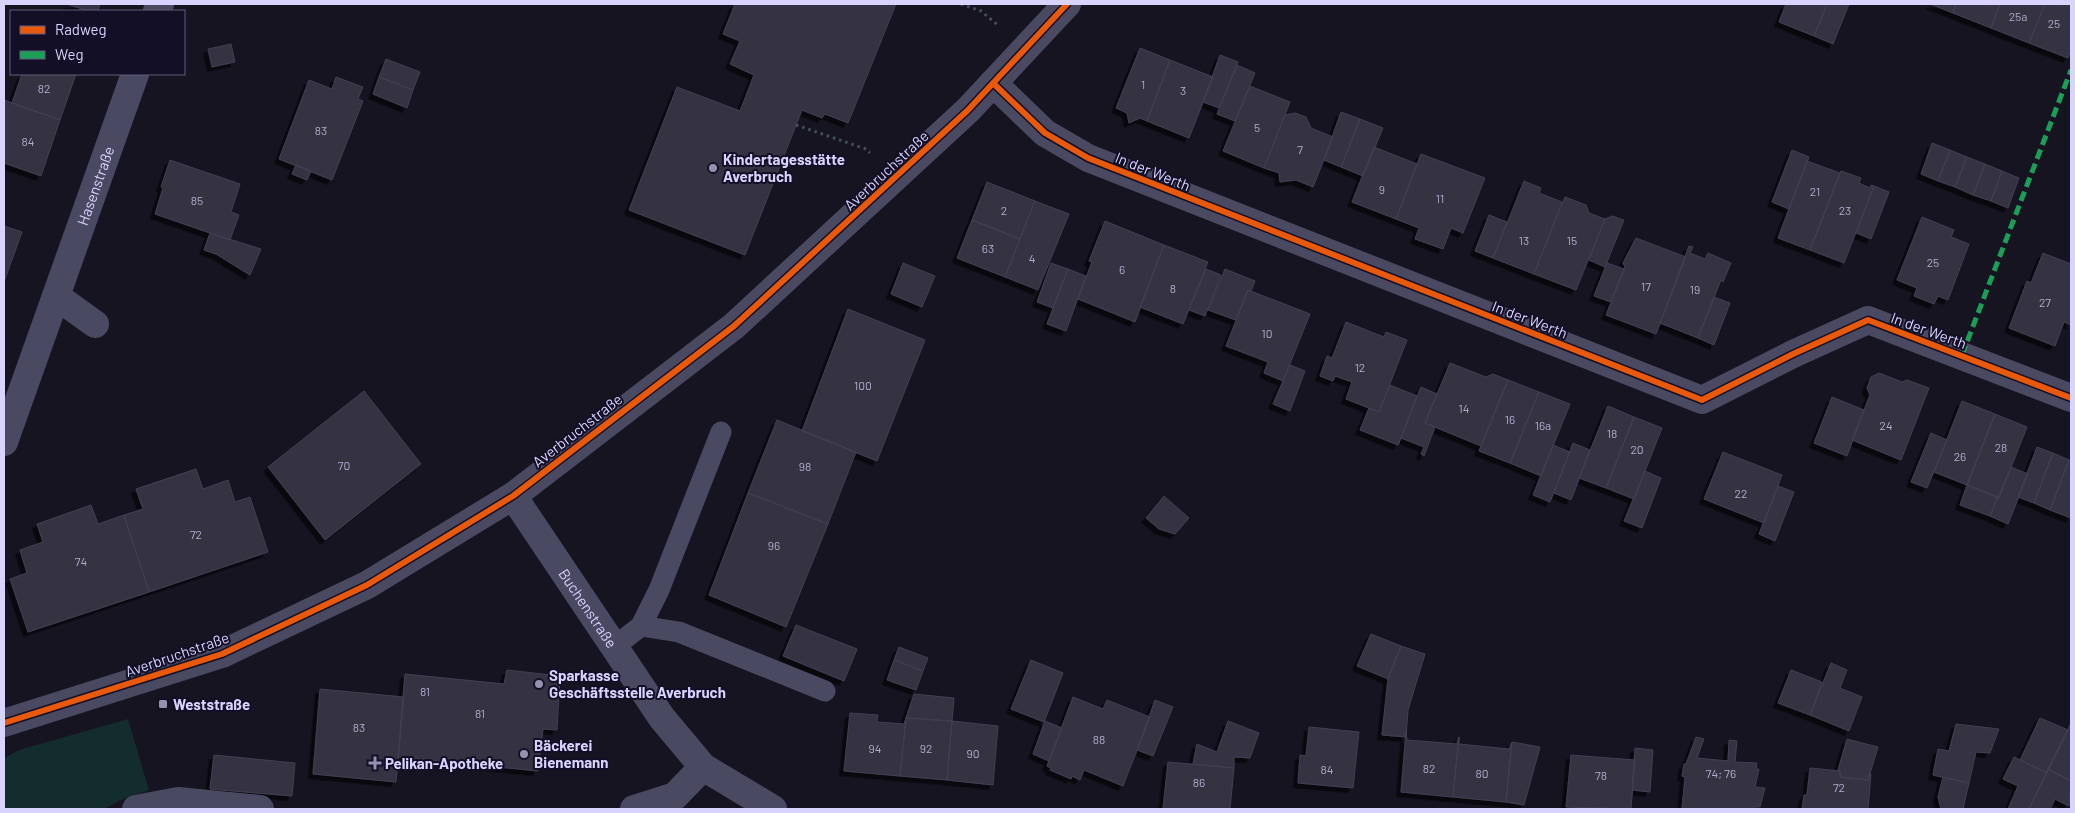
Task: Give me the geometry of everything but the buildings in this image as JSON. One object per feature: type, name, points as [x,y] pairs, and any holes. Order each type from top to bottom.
[{"type":"street","name":"Averbruchstraße","points":[[4,723],[222,654],[367,585],[513,496],[734,326],[894,180],[993,83],[1067,4]]},
{"type":"street","name":"Hasenstraße","points":[[4,442],[135,75]]},
{"type":"street","name":"In der Werth","points":[[993,83],[1045,133],[1088,158],[1139,180],[1702,400],[1793,354],[1868,320],[2071,398]]},
{"type":"street","points":[[56,296],[95,324]]},
{"type":"street","name":"Buchenstraße","points":[[513,496],[662,718],[703,767],[773,809]]},
{"type":"street","points":[[634,809],[675,796],[703,767]]},
{"type":"street","points":[[136,809],[178,801],[260,809]]},
{"type":"lane","points":[[614,646],[641,626],[659,590],[721,432]]},
{"type":"lane","points":[[641,626],[679,632],[825,691]]},
{"type":"path","points":[[961,4],[981,11],[1025,49]]},
{"type":"path","points":[[796,125],[850,143]]},
{"type":"green space","points":[[128,719],[149,790],[121,800],[104,809],[4,809],[4,758],[19,750]]},
{"type":"marked path","points":[[1962,355],[2071,70]]},
{"type":"cycle path","points":[[4,723],[222,654],[367,585],[513,496],[734,326],[968,110],[1067,4]]},
{"type":"cycle path","points":[[993,83],[1045,133],[1088,158],[1702,400],[1793,354],[1868,320],[2071,398]]},
{"type":"place","name":"Kindertagesstätte Averbruch","points":[[713,168]]},
{"type":"place","name":"Sparkasse Geschäftsstelle Averbruch","points":[[539,684]]},
{"type":"place","name":"Weststraße","points":[[163,704]]},
{"type":"place","name":"Bäckerei Bienemann","points":[[524,754]]},
{"type":"place","name":"Pelikan-Apotheke","points":[[375,763]]}]
